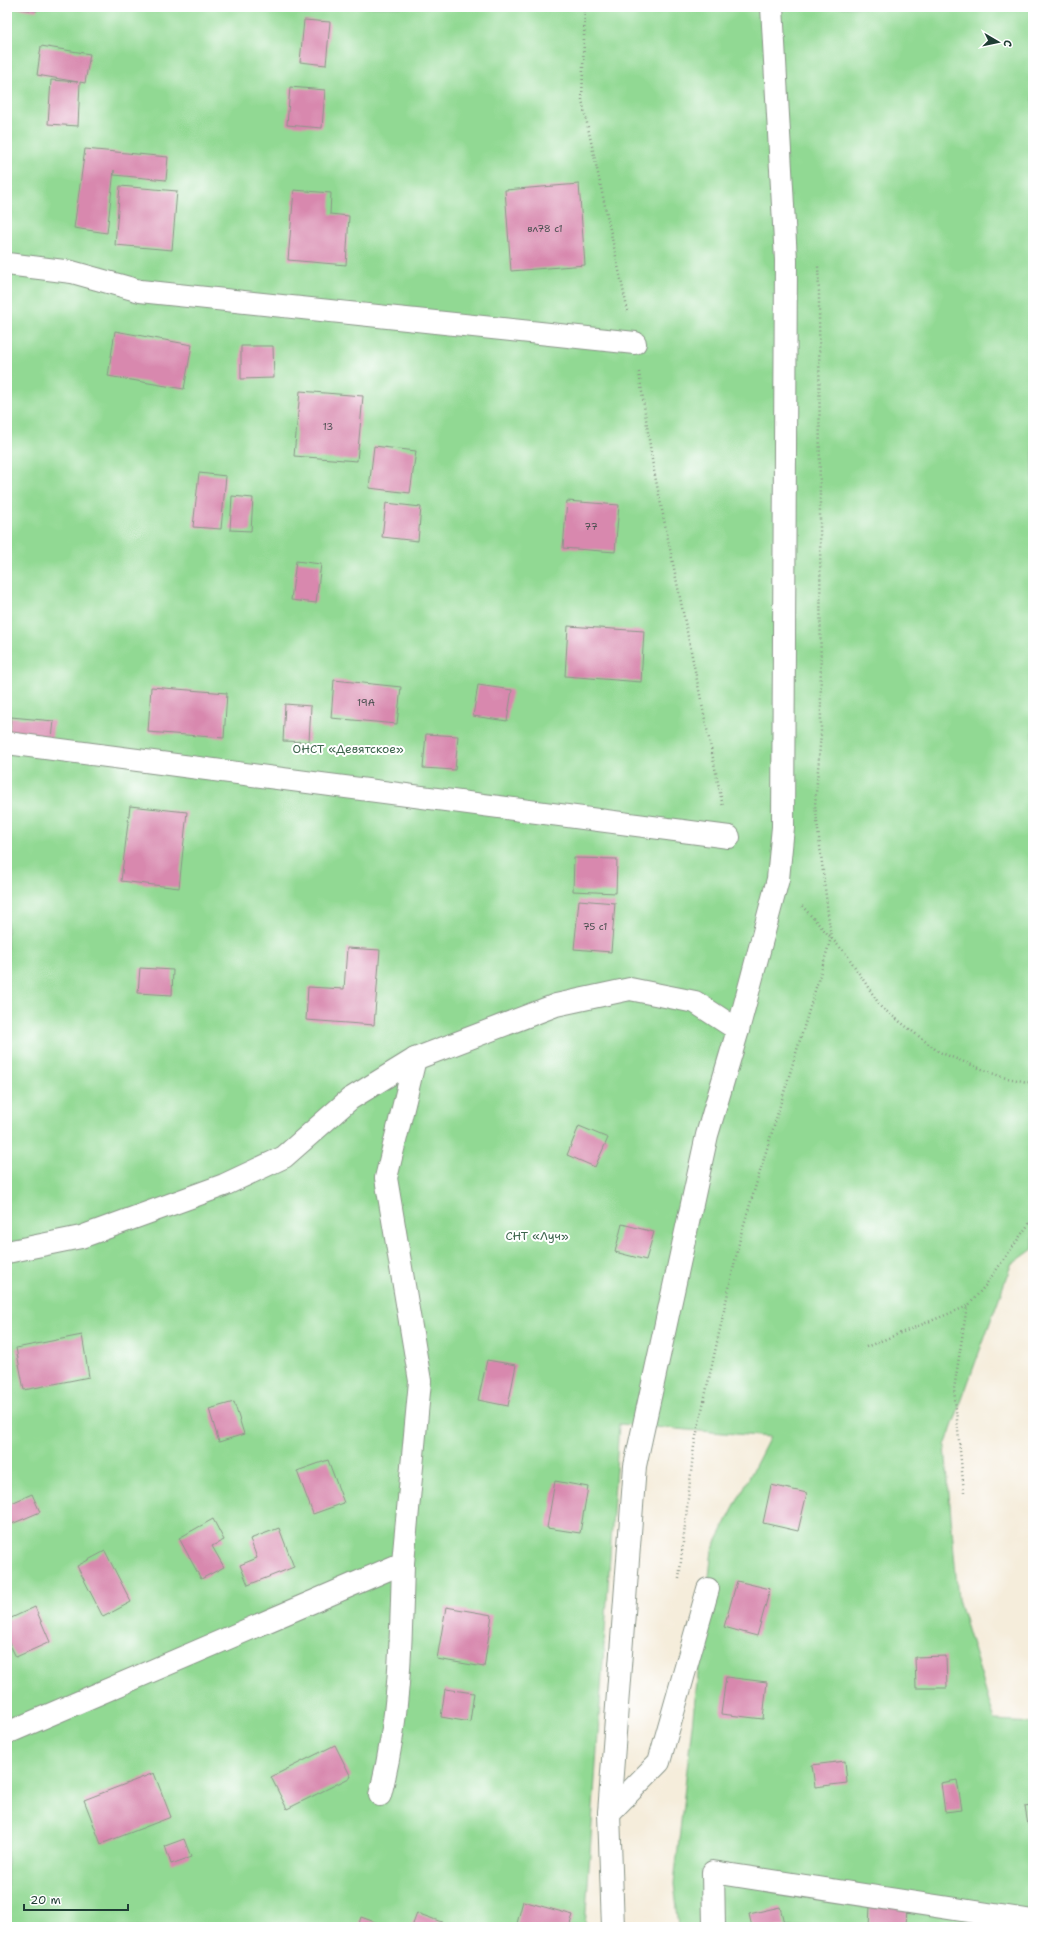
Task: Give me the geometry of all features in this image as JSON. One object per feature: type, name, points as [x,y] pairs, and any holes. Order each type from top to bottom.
[{"type":"street","points":[[614,1927],[609,1813],[635,1466],[707,1135],[738,1030],[778,879],[783,827],[786,260],[772,7]]},
{"type":"street","points":[[7,264],[72,272],[140,291],[635,343]]},
{"type":"street","points":[[7,743],[729,837]]},
{"type":"street","points":[[7,1252],[81,1237],[224,1185],[284,1157],[350,1099],[415,1059],[556,1005],[630,989],[695,1002],[738,1030]]},
{"type":"street","points":[[380,1795],[389,1760],[401,1655],[403,1563],[420,1381],[386,1178],[415,1059]]},
{"type":"street","points":[[7,1733],[403,1563]]},
{"type":"street","points":[[609,1813],[659,1762],[708,1589]]},
{"type":"street","points":[[714,1927],[713,1872],[1033,1921]]},
{"type":"path","points":[[585,7],[582,100],[635,343],[653,466],[729,837]]},
{"type":"path","points":[[778,879],[847,955],[881,1007],[939,1052],[1002,1077],[1033,1083]]},
{"type":"path","points":[[866,1347],[968,1306],[985,1286],[1033,1218]]},
{"type":"path","points":[[964,1492],[954,1389],[968,1306]]},
{"type":"green space","points":[[7,7],[1033,7],[1033,1249],[1011,1265],[945,1446],[958,1599],[995,1721],[1033,1723],[1033,1927],[679,1927],[674,1883],[712,1550],[770,1437],[619,1424],[585,1927],[7,1927]]},
{"type":"building","points":[[8,7],[37,7],[37,11]]},
{"type":"building","points":[[304,20],[330,22],[326,65],[300,62]]},
{"type":"building","points":[[41,46],[90,54],[85,83],[80,82],[78,126],[48,124],[51,80],[78,82],[37,75]]},
{"type":"building","points":[[290,87],[325,90],[322,128],[287,125]]},
{"type":"building","points":[[85,149],[168,157],[166,180],[114,175],[114,170],[107,233],[74,228]]},
{"type":"building","points":[[579,184],[585,265],[511,271],[505,190]]},
{"type":"building","points":[[120,186],[177,191],[172,250],[115,245]]},
{"type":"building","points":[[294,190],[331,193],[330,214],[349,216],[346,265],[288,260]]},
{"type":"building","points":[[115,331],[192,345],[184,389],[108,376]]},
{"type":"building","points":[[241,346],[273,346],[274,378],[241,379]]},
{"type":"building","points":[[300,391],[363,396],[357,461],[294,456]]},
{"type":"building","points":[[374,446],[416,451],[410,493],[369,488]]},
{"type":"building","points":[[199,473],[226,476],[221,529],[193,527]]},
{"type":"building","points":[[232,496],[253,498],[251,531],[230,530]]},
{"type":"building","points":[[567,501],[619,505],[615,552],[563,548]]},
{"type":"building","points":[[386,503],[421,507],[418,541],[382,537]]},
{"type":"building","points":[[296,561],[321,564],[316,603],[291,600]]},
{"type":"building","points":[[568,626],[644,631],[641,682],[565,676]]},
{"type":"building","points":[[334,680],[401,687],[397,724],[331,718]]},
{"type":"building","points":[[478,685],[512,690],[507,721],[473,716]]},
{"type":"building","points":[[151,687],[227,693],[224,738],[148,732]]},
{"type":"building","points":[[285,704],[311,706],[309,742],[283,741]]},
{"type":"building","points":[[11,717],[54,721],[52,738],[9,733]]},
{"type":"building","points":[[426,734],[458,736],[455,770],[423,768]]},
{"type":"building","points":[[130,806],[187,812],[179,888],[121,881]]},
{"type":"building","points":[[574,858],[617,859],[616,893],[573,891]]},
{"type":"building","points":[[579,900],[615,903],[611,952],[574,949]]},
{"type":"building","points":[[347,948],[380,950],[374,1025],[306,1020],[308,987],[344,989]]},
{"type":"building","points":[[140,968],[173,970],[172,995],[138,993]]},
{"type":"building","points":[[579,1126],[608,1138],[595,1167],[567,1155]]},
{"type":"building","points":[[622,1224],[654,1232],[646,1260],[615,1252]]},
{"type":"building","points":[[82,1335],[89,1377],[24,1390],[16,1348]]},
{"type":"building","points":[[487,1360],[516,1365],[508,1406],[478,1400]]},
{"type":"building","points":[[234,1402],[244,1434],[219,1442],[209,1409]]},
{"type":"building","points":[[328,1460],[344,1503],[313,1514],[297,1471]]},
{"type":"building","points":[[555,1481],[588,1487],[580,1533],[547,1528]]},
{"type":"building","points":[[771,1485],[807,1493],[798,1531],[763,1523]]},
{"type":"building","points":[[32,1494],[40,1512],[7,1526],[7,1505]]},
{"type":"building","points":[[213,1519],[224,1540],[212,1546],[224,1567],[201,1579],[179,1538]]},
{"type":"building","points":[[279,1528],[294,1567],[248,1585],[240,1565],[257,1558],[250,1539]]},
{"type":"building","points":[[105,1551],[131,1602],[103,1617],[77,1566]]},
{"type":"building","points":[[737,1581],[770,1589],[757,1636],[724,1627]]},
{"type":"building","points":[[35,1607],[50,1642],[16,1657],[7,1639],[7,1620]]},
{"type":"building","points":[[446,1607],[492,1615],[484,1667],[437,1659]]},
{"type":"building","points":[[946,1656],[947,1688],[916,1688],[915,1657]]},
{"type":"building","points":[[726,1677],[767,1682],[763,1719],[721,1714]]},
{"type":"building","points":[[445,1689],[474,1693],[470,1722],[441,1717]]},
{"type":"building","points":[[335,1745],[351,1777],[287,1809],[271,1777]]},
{"type":"building","points":[[845,1761],[847,1783],[815,1787],[812,1765]]},
{"type":"building","points":[[154,1773],[171,1817],[101,1844],[84,1800]]},
{"type":"building","points":[[957,1780],[962,1810],[945,1812],[941,1783]]},
{"type":"building","points":[[1033,1806],[1033,1824],[1028,1825],[1025,1807]]},
{"type":"building","points":[[184,1839],[191,1857],[171,1864],[165,1846]]},
{"type":"building","points":[[523,1901],[573,1915],[569,1927],[516,1927]]},
{"type":"building","points":[[870,1905],[907,1907],[906,1927],[869,1927]]},
{"type":"building","points":[[780,1907],[785,1927],[752,1927],[749,1914]]},
{"type":"building","points":[[417,1913],[455,1927],[412,1927]]},
{"type":"building","points":[[361,1917],[389,1927],[358,1927]]},
{"type":"park label","name":"ОНСТ «Девятское»","points":[[348,749]]},
{"type":"park label","name":"СНТ «Луч»","points":[[537,1236]]}]
